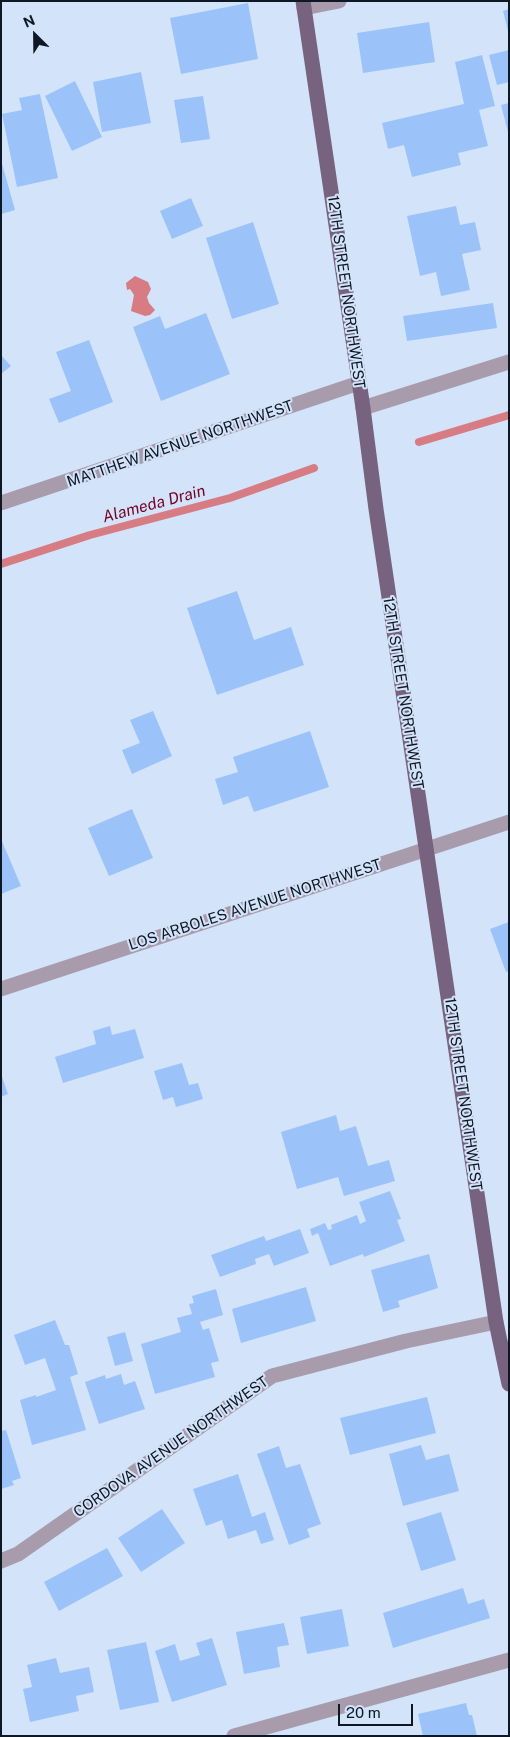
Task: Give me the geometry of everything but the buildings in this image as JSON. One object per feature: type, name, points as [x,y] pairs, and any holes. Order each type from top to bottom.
[{"type":"main road","name":"12TH STREET NORTHWEST","points":[[303,5],[496,1322],[509,1384]]},
{"type":"street","points":[[303,5],[339,1]]},
{"type":"street","points":[[363,408],[509,362]]},
{"type":"street","name":"MATTHEW AVENUE NORTHWEST","points":[[1,504],[359,383]]},
{"type":"street","name":"LOS ARBOLES AVENUE NORTHWEST","points":[[1,989],[509,822]]},
{"type":"street","name":"CORDOVA AVENUE NORTHWEST","points":[[1,1561],[18,1554],[272,1376],[406,1341],[496,1322]]},
{"type":"street","points":[[234,1736],[509,1660]]},
{"type":"shaded area","points":[[135,276],[148,282],[151,289],[147,297],[155,310],[150,315],[145,316],[131,311],[134,295],[130,289],[127,290],[126,283]]},
{"type":"waterway","name":"Alameda Drain","points":[[419,442],[509,415]]},
{"type":"waterway","name":"Alameda Drain","points":[[1,564],[90,535],[230,498],[314,468]]}]
